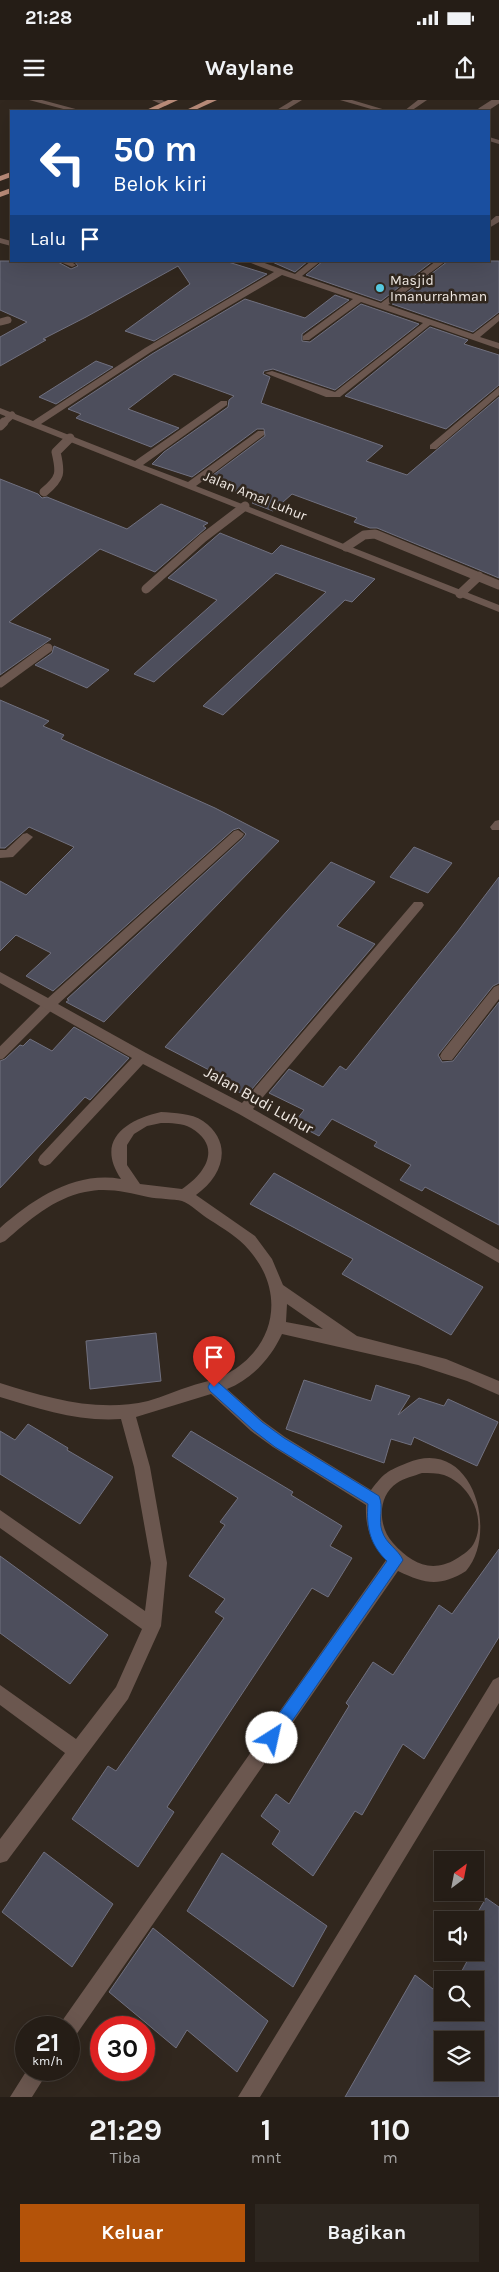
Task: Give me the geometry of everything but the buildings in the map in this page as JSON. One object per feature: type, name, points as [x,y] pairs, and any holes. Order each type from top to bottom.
[{"type":"highway","points":[[150,110],[174,100]]},
{"type":"highway","points":[[190,110],[213,100]]},
{"type":"street","points":[[156,100],[165,104]]},
{"type":"street","points":[[281,110],[298,100]]},
{"type":"street","points":[[344,100],[381,110]]},
{"type":"street","points":[[408,110],[423,100]]},
{"type":"street","points":[[36,101],[54,110]]},
{"type":"street","points":[[36,101],[75,110]]},
{"type":"street","points":[[64,262],[72,265]]},
{"type":"street","points":[[254,262],[499,346]]},
{"type":"street","points":[[296,277],[316,262]]},
{"type":"street","points":[[381,307],[441,262]]},
{"type":"street","points":[[34,424],[148,350],[280,272]]},
{"type":"street","points":[[306,338],[359,299]]},
{"type":"street","points":[[473,338],[499,317]]},
{"type":"street","points":[[269,374],[329,395],[337,395],[428,323]]},
{"type":"street","points":[[433,447],[499,390]]},
{"type":"street","points":[[138,464],[224,403]]},
{"type":"street","name":"Jalan Amal Luhur","points":[[0,411],[245,506],[460,594],[499,608]]},
{"type":"street","points":[[191,485],[261,433]]},
{"type":"street","points":[[50,1004],[238,834]]},
{"type":"street","points":[[0,854],[9,854],[27,837]]},
{"type":"street","points":[[244,1110],[418,905]]},
{"type":"street","name":"Jalan Budi Luhur","points":[[0,977],[141,1057],[244,1110],[499,1257]]},
{"type":"street","points":[[447,1056],[499,990]]},
{"type":"street","points":[[44,1160],[141,1057]]},
{"type":"street","points":[[135,1187],[122,1170],[119,1161],[120,1146],[124,1138],[140,1123],[153,1118],[167,1116],[184,1119],[201,1128],[210,1136],[215,1161],[212,1172],[206,1180],[184,1196]]},
{"type":"street","points":[[0,1237],[37,1208],[60,1195],[83,1186],[102,1184],[135,1187],[168,1195],[184,1196],[254,1244],[266,1259],[277,1288],[278,1327],[266,1347],[238,1376],[214,1387],[187,1394],[149,1408],[127,1412],[79,1412],[0,1390]]},
{"type":"street","points":[[277,1288],[356,1343]]},
{"type":"street","points":[[278,1327],[356,1343],[461,1370],[499,1388]]},
{"type":"street","points":[[214,1387],[258,1426],[280,1442],[375,1501]]},
{"type":"street","points":[[0,1854],[122,1693],[152,1626],[159,1563],[142,1467],[127,1412]]},
{"type":"street","points":[[421,1465],[436,1465],[450,1469],[474,1487],[482,1499],[487,1513],[488,1528],[478,1553],[467,1563],[454,1570],[440,1574],[417,1570],[396,1560],[385,1550],[377,1537],[373,1523],[375,1501],[384,1483],[394,1474],[407,1468],[421,1465]]},
{"type":"street","points":[[0,1518],[152,1626]]},
{"type":"street","points":[[77,2016],[396,1560]]},
{"type":"street","points":[[248,2097],[499,1686]]},
{"type":"street","points":[[0,1694],[78,1752]]},
{"type":"street","points":[[20,2097],[31,2081]]},
{"type":"lane","points":[[483,110],[498,100]]},
{"type":"lane","points":[[0,322],[8,320]]},
{"type":"lane","points":[[0,426],[12,415]]},
{"type":"lane","points":[[44,492],[60,477],[61,470],[56,452],[70,438]]},
{"type":"lane","points":[[146,589],[203,538],[245,506]]},
{"type":"lane","points":[[346,548],[364,535],[375,534],[499,585]]},
{"type":"lane","points":[[460,594],[479,576]]},
{"type":"lane","points":[[0,683],[48,648]]},
{"type":"lane","points":[[0,1054],[50,1004]]},
{"type":"place","name":"Masjid Imanurrahman","points":[[380,288]]},
{"type":"route","points":[[214,1387],[258,1426],[280,1442],[333,1477],[375,1501],[373,1523],[377,1537],[385,1550],[396,1560],[272,1738]]}]
